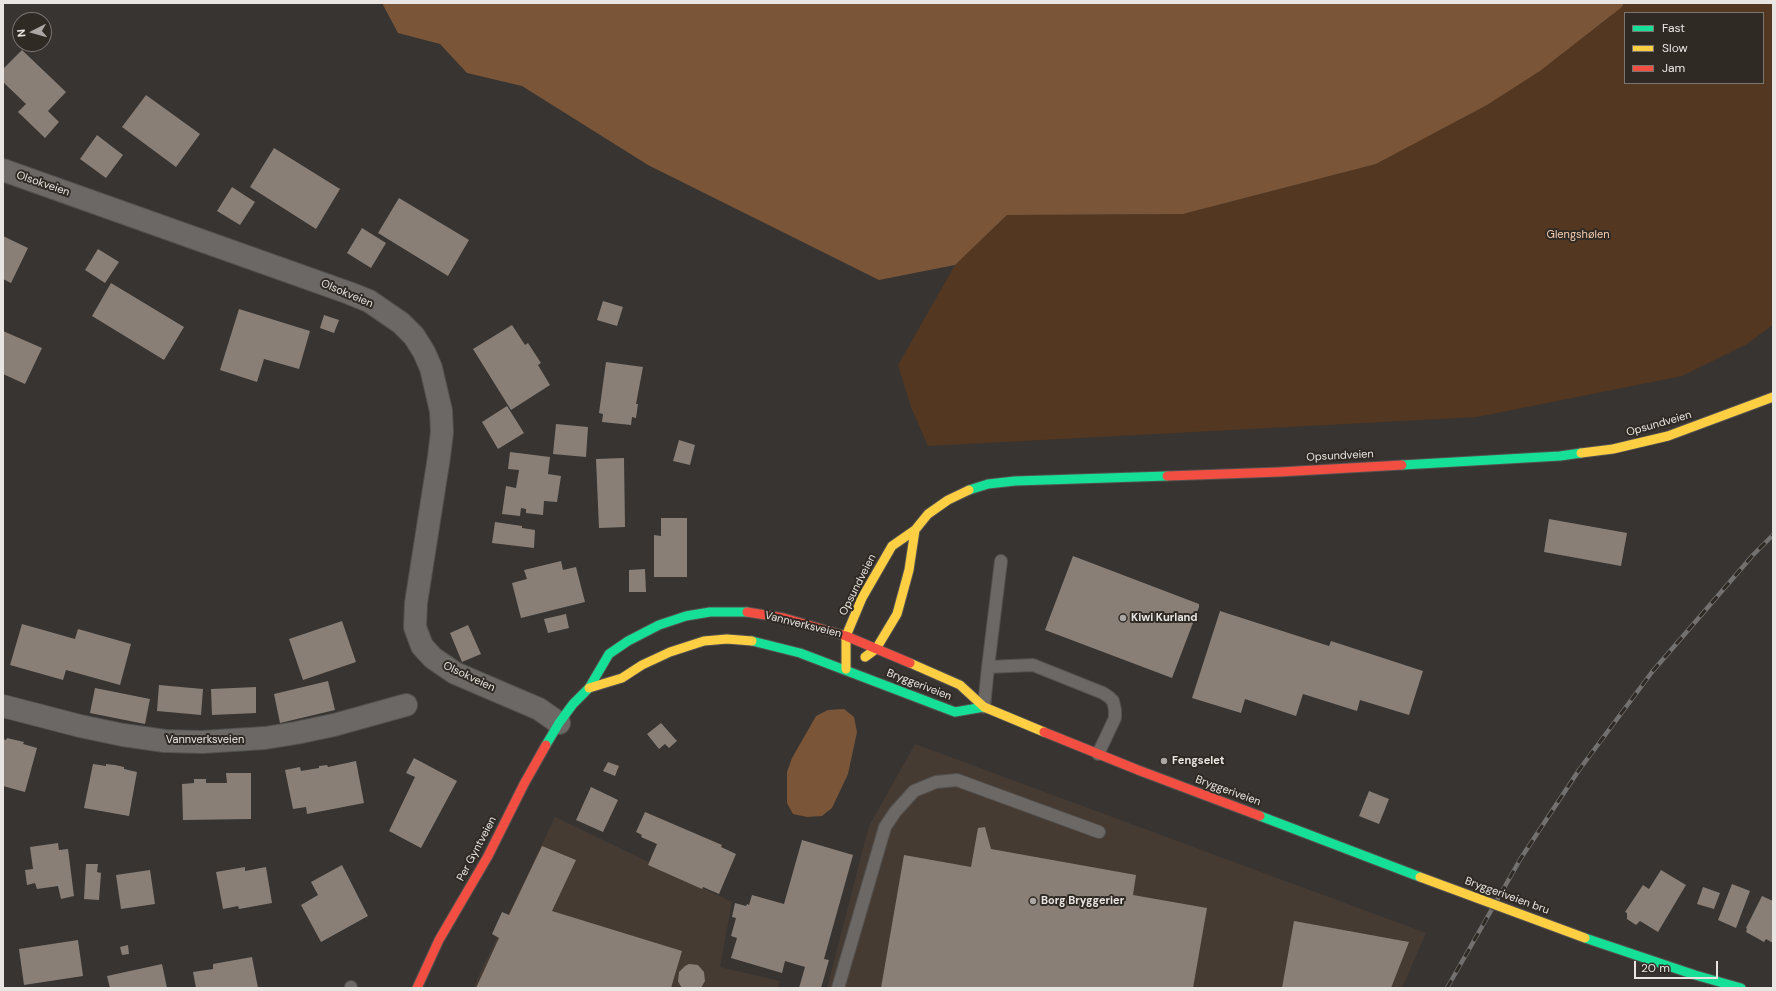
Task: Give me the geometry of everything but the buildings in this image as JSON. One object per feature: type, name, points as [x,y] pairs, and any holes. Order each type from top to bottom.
[{"type":"main road","name":"Opsundveien","points":[[846,669],[846,636],[862,598],[892,546],[915,530],[928,514],[948,500],[966,491],[988,484],[1015,481],[1279,472],[1560,456],[1613,449],[1668,436],[1773,397]]},
{"type":"main road","points":[[846,669],[876,649],[897,614],[909,570],[915,530]]},
{"type":"main road","name":"Vannverksveien","points":[[559,723],[573,704],[590,688],[609,654],[628,641],[659,625],[686,616],[710,612],[744,612],[784,618],[846,636],[876,649]]},
{"type":"main road","name":"Vannverksveien","points":[[590,688],[622,678],[642,665],[670,652],[704,641],[727,639],[757,642],[800,653],[846,669]]},
{"type":"main road","name":"Bryggeriveien","points":[[876,649],[960,686],[984,707],[1098,754],[1420,877]]},
{"type":"main road","name":"Bryggeriveien","points":[[846,669],[955,712],[984,707]]},
{"type":"main road","name":"Per Gyntveien","points":[[417,988],[440,940],[488,856],[524,784],[559,723]]},
{"type":"main road","name":"Bryggeriveien bru","points":[[1420,877],[1585,938],[1740,988]]},
{"type":"street","name":"Olsokveien","points":[[3,170],[349,293],[368,301],[401,323],[414,336],[424,352],[431,368],[441,411],[442,432],[439,457],[416,603],[415,627],[422,646],[433,658],[455,673],[539,709],[559,723]]},
{"type":"street","name":"Vannverksveien","points":[[3,706],[80,726],[123,735],[165,741],[202,742],[265,738],[296,733],[334,725],[406,705]]},
{"type":"lane","points":[[984,707],[1001,561]]},
{"type":"lane","points":[[988,667],[1033,665],[1103,693],[1109,697],[1113,701],[1115,718],[1098,754]]},
{"type":"lane","points":[[838,988],[885,827],[895,812],[914,791],[936,782],[957,780],[1100,832]]},
{"type":"shaded area","points":[[382,3],[1624,3],[1622,7],[1540,71],[1487,105],[1376,164],[1183,214],[1007,215],[955,265],[879,280],[648,165],[522,86],[467,73],[440,44],[398,33]]},
{"type":"shaded area","points":[[844,709],[854,717],[857,732],[848,774],[832,808],[822,816],[807,817],[793,814],[787,803],[787,772],[792,758],[816,716],[828,710]]},
{"type":"shaded area","points":[[915,744],[1426,933],[1402,988],[827,988],[869,826]]},
{"type":"shaded area","points":[[555,817],[732,902],[720,967],[780,981],[778,988],[473,988]]},
{"type":"green space","name":"Glengshølen","points":[[1624,3],[1773,3],[1773,325],[1747,344],[1682,376],[1477,417],[928,446],[911,407],[898,365],[955,265],[1007,215],[1183,214],[1376,164],[1487,105],[1540,71],[1622,7]]},
{"type":"railway","points":[[1447,988],[1521,858],[1579,770],[1652,672],[1753,555],[1773,535]]},
{"type":"traffic: fast","points":[[1402,465],[1560,456],[1581,453]]},
{"type":"traffic: fast","points":[[969,490],[988,484],[1015,481],[1167,476]]},
{"type":"traffic: fast","points":[[546,745],[559,723],[573,704],[589,688],[609,654],[628,641],[659,625],[686,616],[710,612],[747,612]]},
{"type":"traffic: fast","points":[[752,641],[800,653],[955,712],[984,707]]},
{"type":"traffic: fast","points":[[1260,816],[1420,877]]},
{"type":"traffic: fast","points":[[1585,938],[1695,975],[1741,988]]},
{"type":"traffic: slow","points":[[1581,453],[1613,449],[1668,436],[1773,397]]},
{"type":"traffic: slow","points":[[846,669],[846,636],[862,598],[892,546],[915,530],[928,514],[948,500],[969,490]]},
{"type":"traffic: slow","points":[[865,657],[876,649],[897,614],[909,570],[915,530]]},
{"type":"traffic: slow","points":[[589,688],[622,678],[642,665],[670,652],[704,641],[727,639],[752,641]]},
{"type":"traffic: slow","points":[[910,663],[960,685],[984,707],[1044,732]]},
{"type":"traffic: slow","points":[[1420,877],[1585,938]]},
{"type":"traffic: jam","points":[[1167,476],[1279,472],[1402,465]]},
{"type":"traffic: jam","points":[[747,612],[784,618],[846,636],[910,663]]},
{"type":"traffic: jam","points":[[1044,732],[1138,770],[1260,816]]},
{"type":"traffic: jam","points":[[417,988],[439,940],[488,856],[524,784],[546,745]]},
{"type":"place","name":"Kiwi Kurland","points":[[1123,618]]},
{"type":"place","name":"Fengselet","points":[[1164,761]]},
{"type":"place","name":"Borg Bryggerier","points":[[1033,901]]}]
